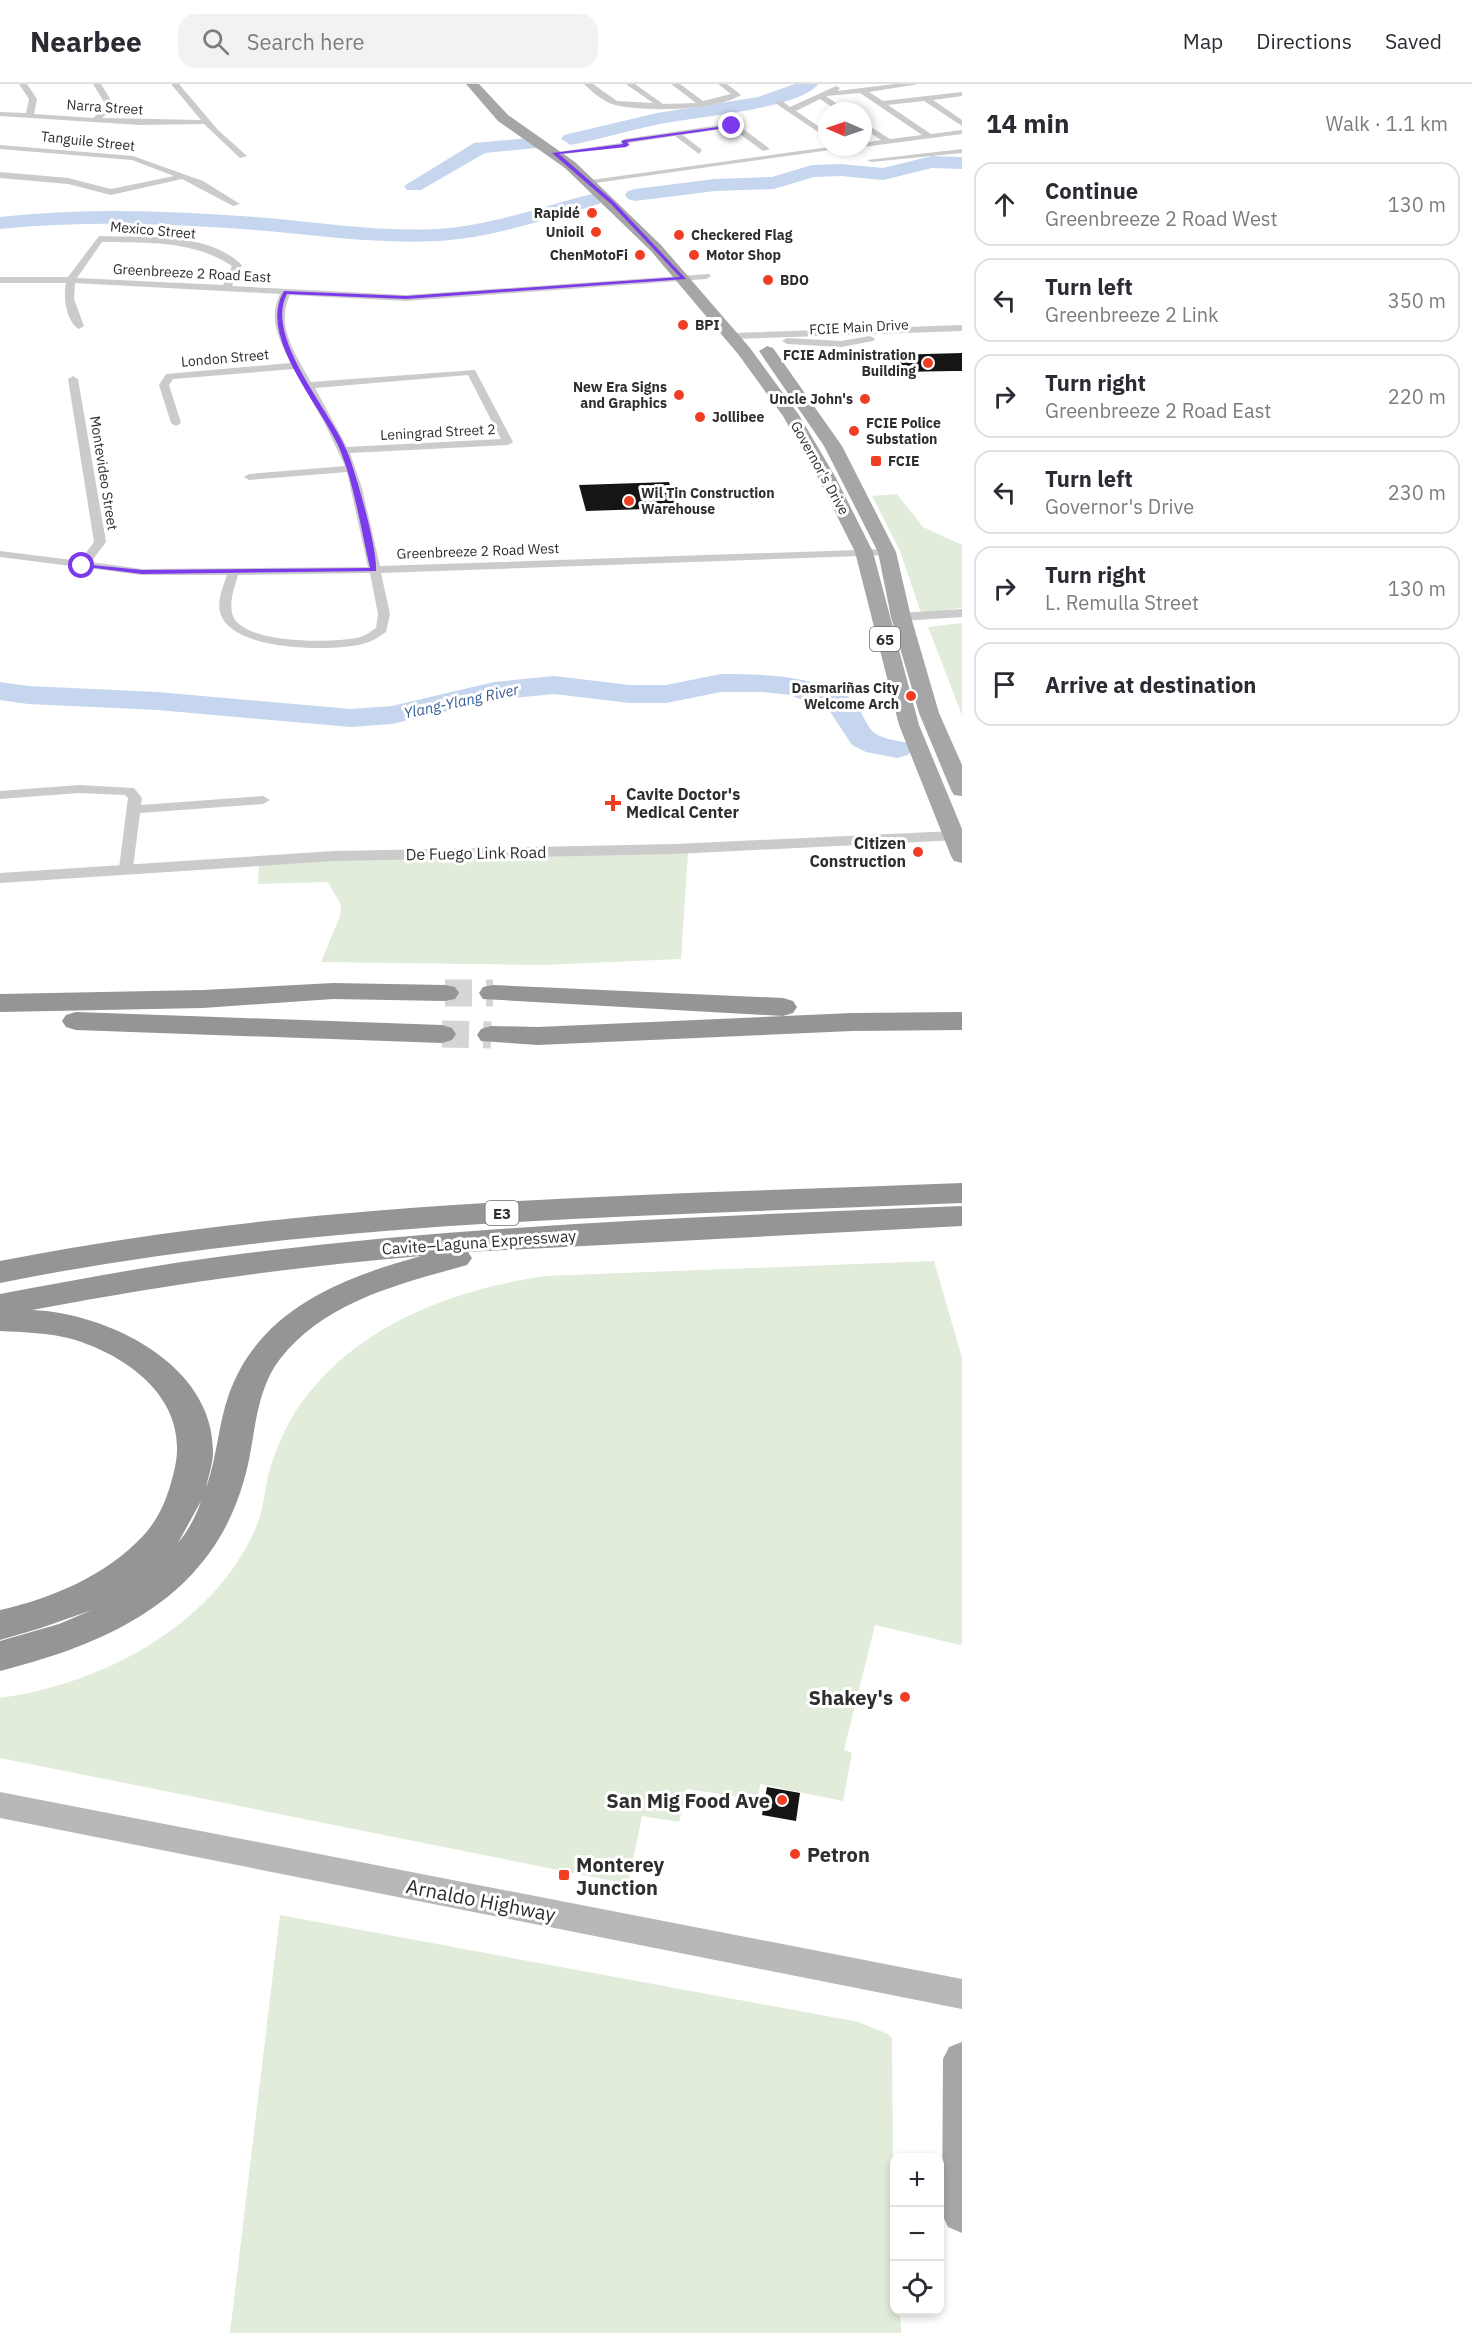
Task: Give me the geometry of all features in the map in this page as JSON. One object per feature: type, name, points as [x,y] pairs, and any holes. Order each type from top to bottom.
[{"type":"highway","points":[[0,1003],[203,999],[333,991],[445,993]]},
{"type":"highway","points":[[493,993],[850,1011],[962,1011]]},
{"type":"highway","points":[[0,1023],[99,1021],[442,1034]]},
{"type":"highway","points":[[491,1035],[538,1036],[852,1022],[962,1022]]},
{"type":"highway","name":"Cavite–Laguna Expressway","points":[[0,1272],[46,1262],[188,1240],[368,1221],[547,1210],[962,1193]]},
{"type":"highway","name":"Cavite–Laguna Expressway","points":[[0,1305],[90,1285],[195,1268],[290,1257],[550,1235],[962,1216]]},
{"type":"highway","points":[[0,1656],[51,1644],[104,1621],[150,1592],[186,1557],[207,1528],[221,1498],[237,1419],[254,1373],[268,1351],[304,1318],[353,1290],[381,1279],[440,1261],[550,1235]]},
{"type":"highway","points":[[0,1266],[46,1262]]},
{"type":"highway","points":[[0,1320],[66,1325],[102,1335],[135,1352],[163,1374],[182,1401],[191,1425],[195,1454],[193,1474],[178,1512],[160,1538],[136,1563],[117,1578],[72,1604],[0,1625]]},
{"type":"main road","name":"Governor's Drive","points":[[472,84],[503,118],[561,152]]},
{"type":"main road","name":"Governor's Drive","points":[[485,84],[516,116],[672,243]]},
{"type":"main road","name":"Governor's Drive","points":[[619,198],[739,344],[791,415],[827,478],[864,552],[909,725],[962,856]]},
{"type":"main road","points":[[688,259],[711,282]]},
{"type":"main road","name":"Governor's Drive","points":[[744,321],[833,446],[887,552],[902,617],[933,724],[959,783]]},
{"type":"main road","points":[[739,344],[760,342]]},
{"type":"main road","name":"Arnaldo Highway","points":[[0,1805],[962,1994]]},
{"type":"main road","points":[[962,2059],[962,2214]]},
{"type":"street","points":[[23,84],[34,104],[30,115]]},
{"type":"street","points":[[95,120],[107,110],[108,102],[97,84]]},
{"type":"street","points":[[175,84],[208,122],[243,156]]},
{"type":"street","points":[[588,84],[615,103],[669,107],[736,95],[722,84]]},
{"type":"street","points":[[630,84],[660,105]]},
{"type":"street","points":[[675,84],[701,103]]},
{"type":"street","points":[[791,110],[825,95],[841,84]]},
{"type":"street","points":[[825,95],[915,84]]},
{"type":"street","points":[[863,91],[928,136]]},
{"type":"street","points":[[883,103],[962,94]]},
{"type":"street","points":[[825,95],[833,102]]},
{"type":"street","points":[[925,98],[962,124]]},
{"type":"street","points":[[779,103],[818,130]]},
{"type":"street","points":[[944,112],[962,109]]},
{"type":"street","name":"Narra Street","points":[[0,114],[179,125],[208,122]]},
{"type":"street","points":[[561,152],[626,145],[624,141],[732,126],[766,149]]},
{"type":"street","points":[[872,130],[888,141]]},
{"type":"street","points":[[872,144],[962,132]]},
{"type":"street","points":[[677,134],[699,152]]},
{"type":"street","name":"Tanguile Street","points":[[0,147],[133,158],[200,183],[236,204]]},
{"type":"street","points":[[597,184],[656,176],[687,168],[818,150]]},
{"type":"street","points":[[863,158],[962,150]]},
{"type":"street","points":[[859,156],[897,167]]},
{"type":"street","points":[[0,175],[68,181],[111,192],[181,177]]},
{"type":"street","points":[[0,185],[15,176]]},
{"type":"street","name":"Mexico Street","points":[[71,280],[99,239],[198,246],[230,259],[237,265],[226,288]]},
{"type":"street","name":"Greenbreeze 2 Road East","points":[[0,280],[71,280],[406,298],[684,278],[711,282]]},
{"type":"street","points":[[71,280],[68,306],[79,326]]},
{"type":"street","points":[[234,570],[226,599],[227,616],[232,626],[249,635],[298,643],[357,642],[370,638],[381,629],[384,614],[344,450],[309,385],[296,366],[279,328],[279,304],[286,292]]},
{"type":"street","name":"FCIE Main Drive","points":[[760,342],[873,330],[914,323],[962,322]]},
{"type":"street","name":"FCIE Main Drive","points":[[873,330],[962,328]]},
{"type":"street","name":"FCIE Main Drive","points":[[760,342],[841,344],[878,339],[922,338],[932,334],[962,334]]},
{"type":"street","name":"London Street","points":[[176,423],[164,386],[170,376],[296,366]]},
{"type":"street","name":"Leningrad Street 2","points":[[309,385],[471,372],[508,442],[344,450]]},
{"type":"street","name":"Montevideo Street","points":[[73,379],[100,542],[82,566]]},
{"type":"street","points":[[249,477],[350,469]]},
{"type":"street","name":"Greenbreeze 2 Road West","points":[[0,554],[142,572],[373,570],[887,552]]},
{"type":"street","points":[[902,617],[962,613]]},
{"type":"street","points":[[0,795],[79,789],[129,791],[135,798],[126,868]]},
{"type":"street","points":[[133,810],[263,800]]},
{"type":"street","name":"De Fuego Link Road","points":[[0,878],[334,856],[675,849],[953,836]]},
{"type":"green space","points":[[897,494],[923,527],[962,545],[962,608],[921,613],[900,551],[872,496]]},
{"type":"green space","points":[[962,623],[962,715],[928,627]]},
{"type":"green space","points":[[688,853],[681,959],[542,965],[321,962],[340,916],[341,905],[328,882],[258,884],[259,862]]},
{"type":"green space","points":[[934,1261],[962,1358],[962,1642],[961,1645],[875,1625],[844,1750],[852,1753],[843,1801],[760,1784],[758,1800],[687,1789],[679,1822],[642,1816],[628,1884],[0,1758],[0,1698],[38,1691],[114,1664],[149,1645],[182,1622],[211,1595],[236,1564],[255,1530],[272,1464],[294,1414],[317,1384],[343,1358],[372,1336],[404,1318],[473,1291],[545,1276]]},
{"type":"green space","points":[[280,1915],[859,2022],[888,2034],[892,2038],[890,2315],[900,2315],[901,2333],[230,2333]]},
{"type":"building","name":"FCIE Administration Building","points":[[962,353],[962,371],[898,372],[889,355]]},
{"type":"building","name":"Wil Tin Construction Warehouse","points":[[669,482],[677,508],[586,511],[579,485]]},
{"type":"building","name":"San Mig Food Ave","points":[[767,1787],[800,1793],[796,1821],[762,1815]]},
{"type":"waterway","points":[[571,139],[657,118],[759,102],[793,92],[809,84]]},
{"type":"waterway","points":[[414,186],[481,147],[529,144]]},
{"type":"waterway","points":[[635,195],[715,185],[774,183],[812,171],[841,170],[883,174],[932,162],[962,163]]},
{"type":"waterway","points":[[0,223],[74,217],[148,217],[419,236],[476,231],[592,200]]},
{"type":"waterway","name":"Ylang-Ylang River","points":[[0,691],[28,695],[158,701],[351,718],[392,715],[494,691],[554,685],[630,694],[666,694],[721,683],[763,683],[795,687],[840,704],[863,739],[877,746],[897,749]]},
{"type":"tunnel","points":[[445,993],[493,993]]},
{"type":"tunnel","points":[[442,1034],[491,1035]]},
{"type":"place","name":"Rapidé","points":[[592,213]]},
{"type":"place","name":"Unioil","points":[[596,232]]},
{"type":"place","name":"Checkered Flag","points":[[679,235]]},
{"type":"place","name":"ChenMotoFi","points":[[640,255]]},
{"type":"place","name":"Motor Shop","points":[[694,255]]},
{"type":"place","name":"BDO","points":[[768,280]]},
{"type":"place","name":"BPI","points":[[683,325]]},
{"type":"place","name":"FCIE Administration Building","points":[[928,363]]},
{"type":"place","name":"New Era Signs and Graphics","points":[[679,395]]},
{"type":"place","name":"Uncle John's","points":[[865,399]]},
{"type":"place","name":"Jollibee","points":[[700,417]]},
{"type":"place","name":"FCIE Police Substation","points":[[854,431]]},
{"type":"place","name":"FCIE","points":[[876,461]]},
{"type":"place","name":"Wil Tin Construction Warehouse","points":[[629,501]]},
{"type":"place","name":"Dasmariñas City Welcome Arch","points":[[911,696]]},
{"type":"place","name":"Cavite Doctor's Medical Center","points":[[613,803]]},
{"type":"place","name":"Citizen Construction","points":[[918,852]]},
{"type":"place","name":"Shakey's","points":[[905,1697]]},
{"type":"place","name":"San Mig Food Ave","points":[[782,1800]]},
{"type":"place","name":"Petron","points":[[795,1854]]},
{"type":"place","name":"Monterey Junction","points":[[564,1875]]},
{"type":"route","points":[[82,566],[142,572],[373,570],[357,491],[344,450],[309,385],[296,366],[279,328],[279,304],[286,292],[406,298],[684,278],[612,203],[555,153],[626,145],[624,141],[732,126]]}]
